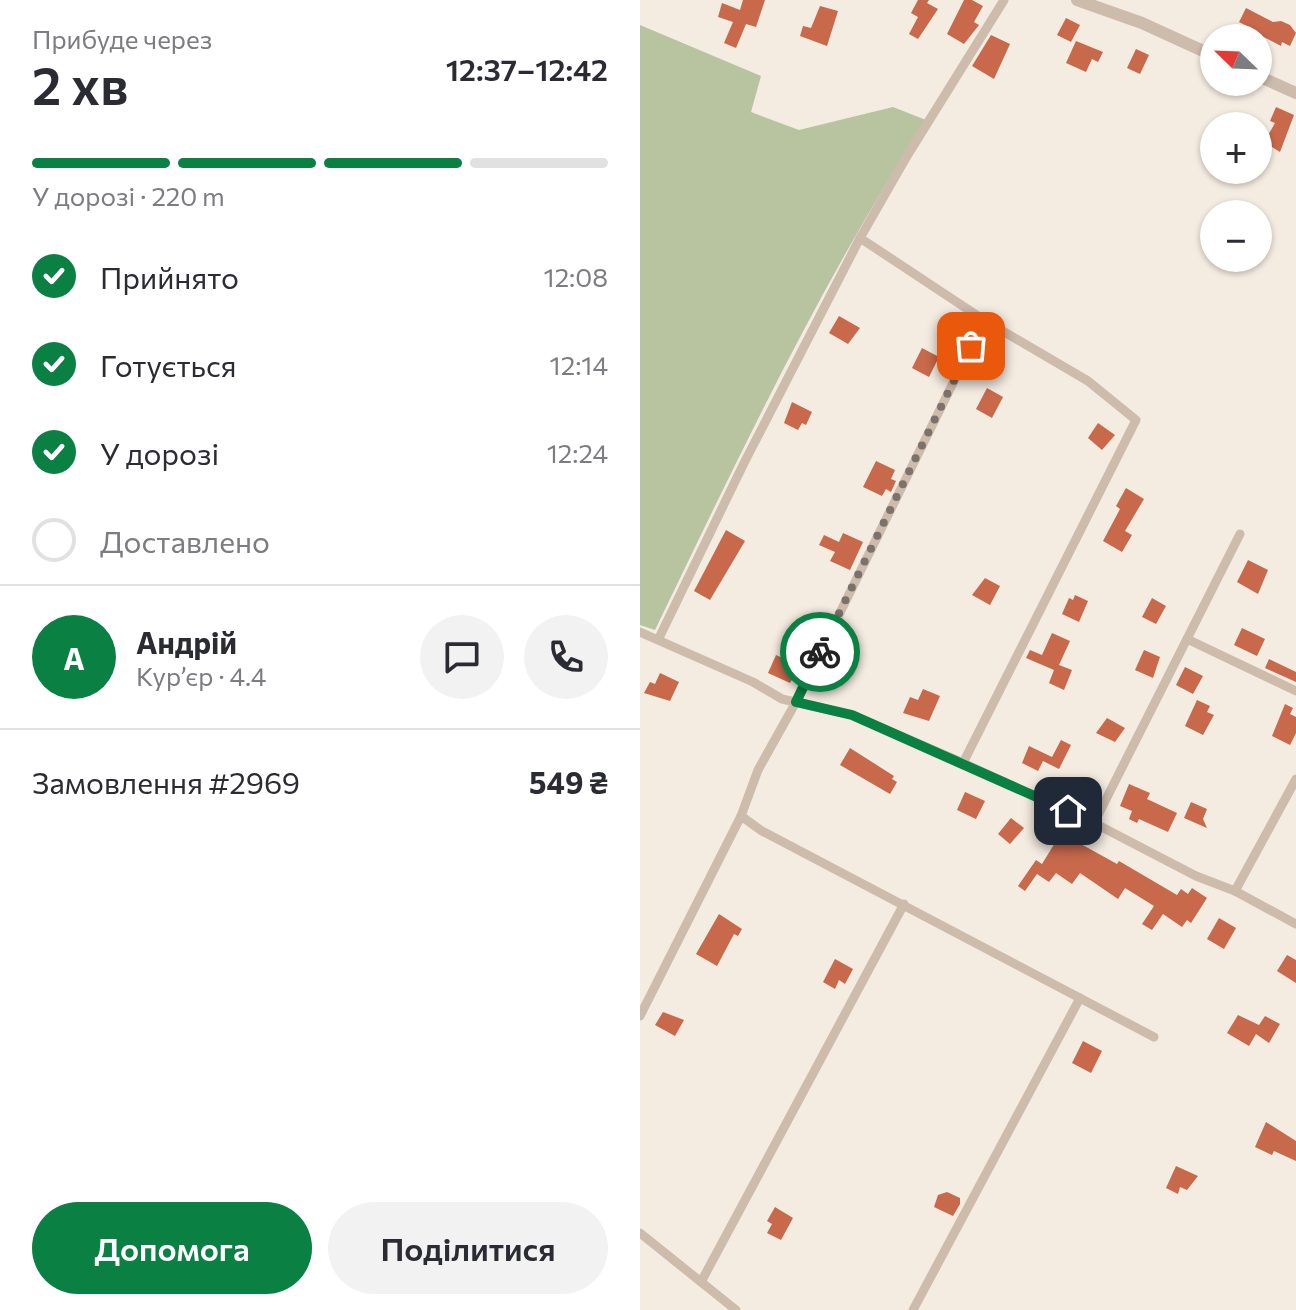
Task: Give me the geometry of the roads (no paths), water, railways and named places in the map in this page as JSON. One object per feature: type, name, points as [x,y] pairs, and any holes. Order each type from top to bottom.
[{"type":"street","points":[[659,638],[744,463],[860,238],[1004,0]]},
{"type":"street","points":[[1077,0],[1142,23],[1200,50]]},
{"type":"street","points":[[1272,82],[1296,93]]},
{"type":"street","points":[[860,238],[984,320],[1088,381],[1136,420],[963,763]]},
{"type":"street","points":[[640,1016],[741,816],[758,770],[796,702],[984,320]]},
{"type":"street","points":[[1094,823],[1240,534]]},
{"type":"street","points":[[640,632],[659,638],[782,699],[852,715],[963,763],[1094,823],[1196,876],[1235,891],[1296,924]]},
{"type":"street","points":[[1187,639],[1296,691]]},
{"type":"street","points":[[1235,891],[1296,779]]},
{"type":"street","points":[[741,816],[762,831],[1154,1037]]},
{"type":"street","points":[[701,1282],[904,904]]},
{"type":"street","points":[[913,1310],[1080,998]]},
{"type":"street","points":[[640,1233],[736,1310]]}]
